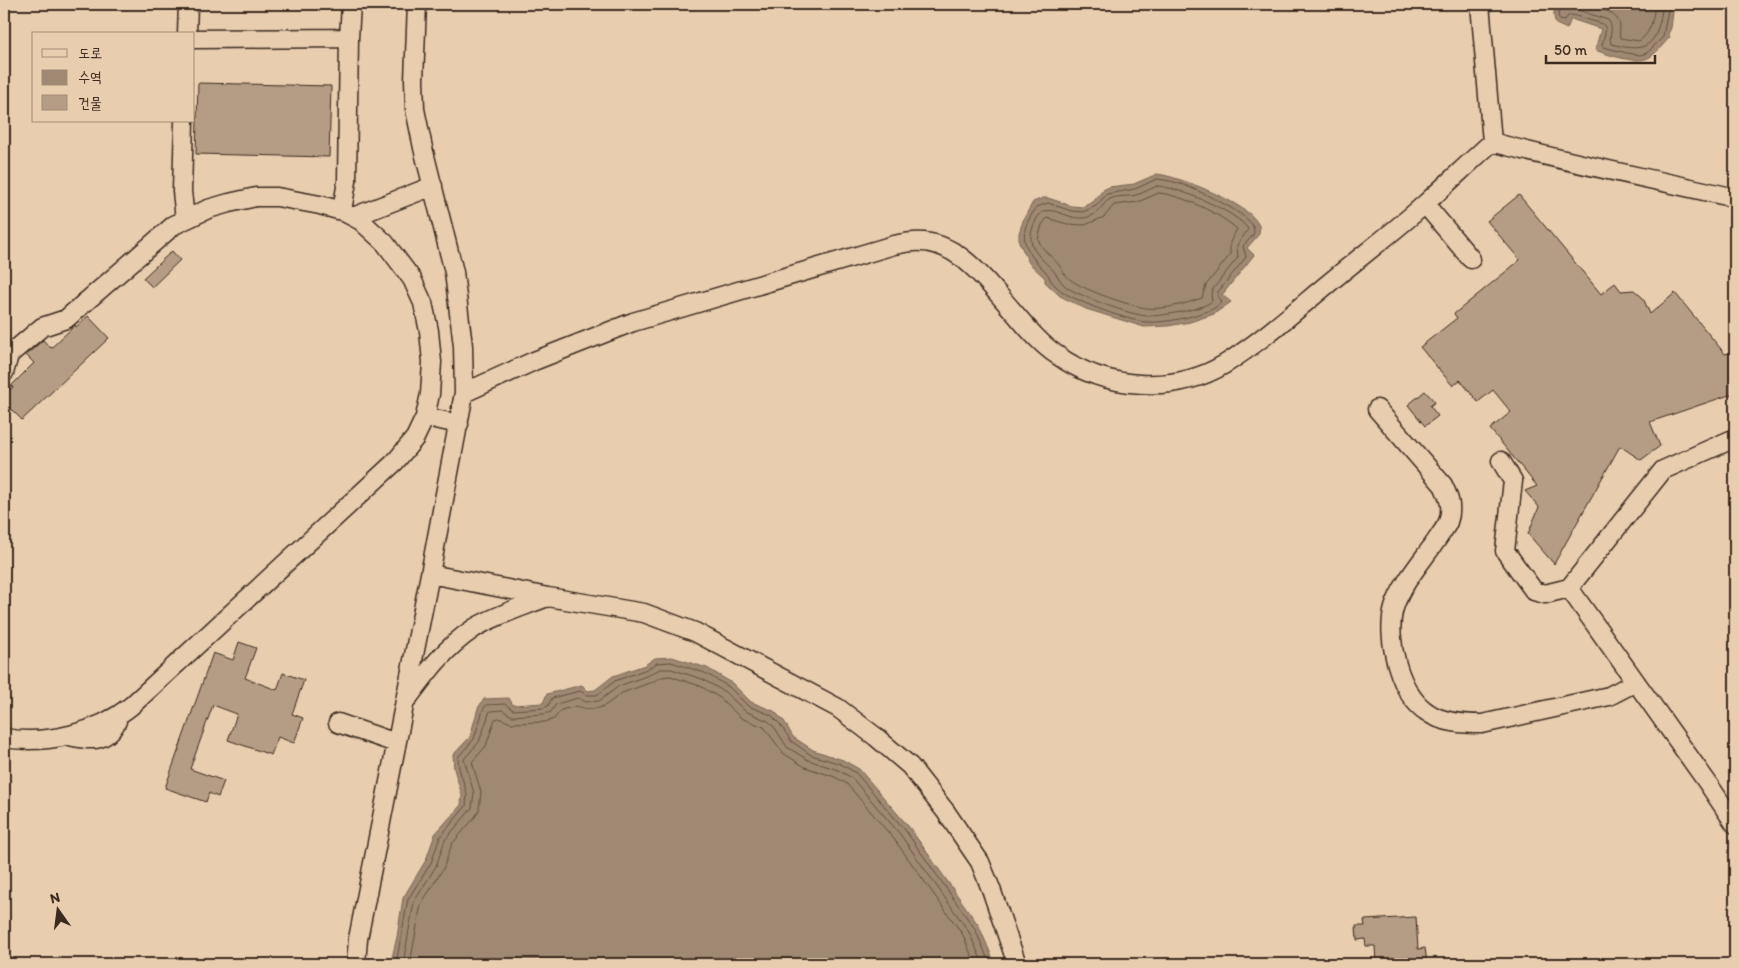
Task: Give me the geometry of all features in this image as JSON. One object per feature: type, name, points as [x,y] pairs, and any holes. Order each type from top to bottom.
[{"type":"lane","points":[[187,32],[188,4]]},
{"type":"lane","points":[[348,214],[349,38],[351,4]]},
{"type":"lane","points":[[356,964],[358,939],[464,393],[463,346],[454,272],[423,148],[416,109],[414,80],[417,4]]},
{"type":"lane","points":[[1480,4],[1492,142]]},
{"type":"lane","points":[[195,39],[349,38]]},
{"type":"lane","points":[[184,122],[182,191],[185,220]]},
{"type":"lane","points":[[464,393],[534,361],[633,322],[894,245],[914,242],[929,243],[946,248],[973,266],[1037,339],[1070,364],[1092,375],[1117,381],[1157,384],[1191,378],[1224,365],[1287,318],[1425,204],[1492,142]]},
{"type":"lane","points":[[1492,142],[1539,155],[1635,174],[1735,198]]},
{"type":"lane","points":[[348,214],[433,186]]},
{"type":"lane","points":[[4,373],[9,355],[42,328],[66,319],[174,224],[208,209],[256,197],[277,197],[320,205],[348,214],[361,221],[384,243],[412,279],[423,303],[429,331],[432,362],[430,394],[425,417],[414,438],[395,462],[121,714],[108,734],[98,740],[87,741],[66,736],[14,740],[4,738]]},
{"type":"lane","points":[[1425,204],[1470,259]]},
{"type":"lane","points":[[1377,409],[1443,486],[1449,497],[1451,508],[1448,522],[1401,592],[1393,610],[1391,631],[1399,672],[1407,691],[1416,703],[1427,713],[1442,719],[1464,724],[1482,724],[1608,696],[1636,682]]},
{"type":"lane","points":[[425,417],[459,424]]},
{"type":"lane","points":[[1501,461],[1513,481],[1505,551],[1534,591],[1545,594],[1569,588],[1663,470],[1735,438]]},
{"type":"lane","points":[[430,574],[644,613],[695,632],[838,708],[910,766],[946,812],[980,862],[1017,964]]},
{"type":"lane","points":[[1569,588],[1735,824]]},
{"type":"lane","points":[[404,702],[433,663],[453,644],[475,628],[548,597]]},
{"type":"lane","points":[[338,723],[396,743]]},
{"type":"water","points":[[1557,4],[1674,4],[1671,28],[1668,34],[1670,37],[1656,53],[1645,59],[1631,60],[1607,54],[1595,50],[1601,29],[1571,19],[1567,29],[1556,24],[1554,14]]},
{"type":"water","points":[[1157,174],[1181,180],[1230,201],[1254,218],[1259,226],[1259,234],[1247,248],[1254,255],[1222,295],[1231,302],[1214,314],[1190,322],[1168,326],[1144,327],[1086,309],[1060,296],[1029,263],[1019,242],[1019,233],[1024,218],[1033,202],[1048,198],[1072,206],[1082,207],[1093,202],[1103,190],[1109,187],[1134,184]]},
{"type":"water","points":[[672,657],[707,668],[732,683],[751,702],[774,711],[784,721],[793,737],[813,750],[843,760],[859,769],[909,827],[979,926],[995,964],[392,964],[403,898],[426,860],[435,834],[461,805],[462,795],[454,769],[453,755],[470,737],[478,708],[484,699],[509,698],[513,705],[543,703],[547,694],[582,685],[588,691],[595,690],[613,676],[645,665],[655,658]]},
{"type":"building","points":[[198,83],[331,86],[329,157],[196,154]]},
{"type":"building","points":[[1519,195],[1601,294],[1615,283],[1621,291],[1634,290],[1643,298],[1650,314],[1675,293],[1725,354],[1735,352],[1735,393],[1650,422],[1660,446],[1641,460],[1620,446],[1554,564],[1528,534],[1539,507],[1525,491],[1537,486],[1490,429],[1511,412],[1493,390],[1478,402],[1460,380],[1453,386],[1420,347],[1457,318],[1454,314],[1520,260],[1487,221]]},
{"type":"building","points":[[172,251],[180,260],[152,287],[143,278]]},
{"type":"building","points":[[88,316],[109,338],[22,420],[4,402],[4,396],[13,387],[11,386],[34,363],[26,355],[43,340],[51,348],[75,325],[76,327]]},
{"type":"building","points":[[1425,391],[1435,402],[1430,406],[1438,416],[1425,426],[1408,405]]},
{"type":"building","points":[[239,642],[256,648],[245,678],[277,690],[283,673],[304,680],[292,714],[303,718],[294,743],[278,737],[271,755],[228,740],[237,714],[213,705],[190,769],[224,781],[218,797],[209,793],[206,802],[165,788],[213,653],[233,660]]},
{"type":"building","points":[[1416,917],[1418,949],[1425,948],[1427,963],[1376,964],[1375,946],[1366,946],[1365,939],[1357,940],[1356,926],[1365,926],[1364,920]]}]
